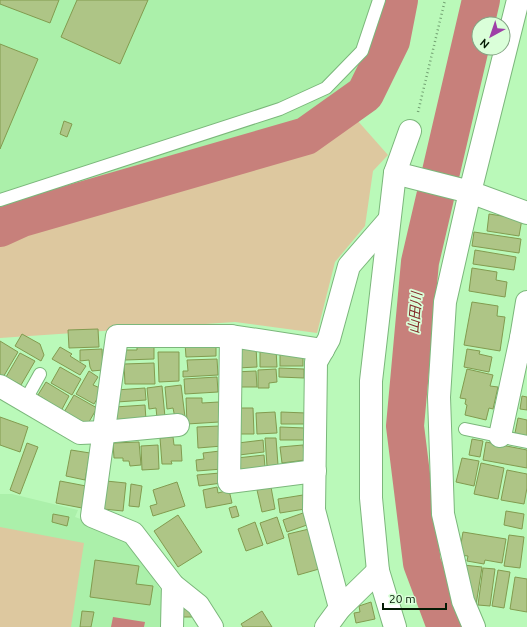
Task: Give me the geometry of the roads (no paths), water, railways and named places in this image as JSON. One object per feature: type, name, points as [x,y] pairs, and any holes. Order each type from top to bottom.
[{"type":"street","points":[[474,627],[463,601],[443,514],[439,397],[446,302],[470,192],[518,0]]},
{"type":"street","points":[[395,627],[378,571],[371,498],[371,381],[395,173],[410,131]]},
{"type":"street","points":[[395,173],[470,192],[527,213]]},
{"type":"street","points":[[340,608],[314,510],[316,362],[329,339],[349,266],[389,220]]},
{"type":"street","points":[[500,436],[524,339],[527,302]]},
{"type":"street","points":[[212,627],[198,605],[173,585],[133,533],[92,516],[117,336],[231,336],[323,350]]},
{"type":"street","points":[[231,336],[230,482],[315,471]]},
{"type":"street","points":[[0,386],[80,433],[178,425]]},
{"type":"street","points":[[326,627],[340,608],[378,571]]},
{"type":"street","points":[[172,627],[173,585]]},
{"type":"lane","points":[[0,200],[280,109],[326,88],[362,51],[378,0]]},
{"type":"lane","points":[[25,401],[40,374]]},
{"type":"lane","points":[[465,429],[527,442]]},
{"type":"waterway","points":[[0,228],[22,218],[306,136],[365,94],[391,41],[399,0]]},
{"type":"waterway","name":"山田川","points":[[446,627],[422,563],[405,426],[420,262],[481,0]]}]
